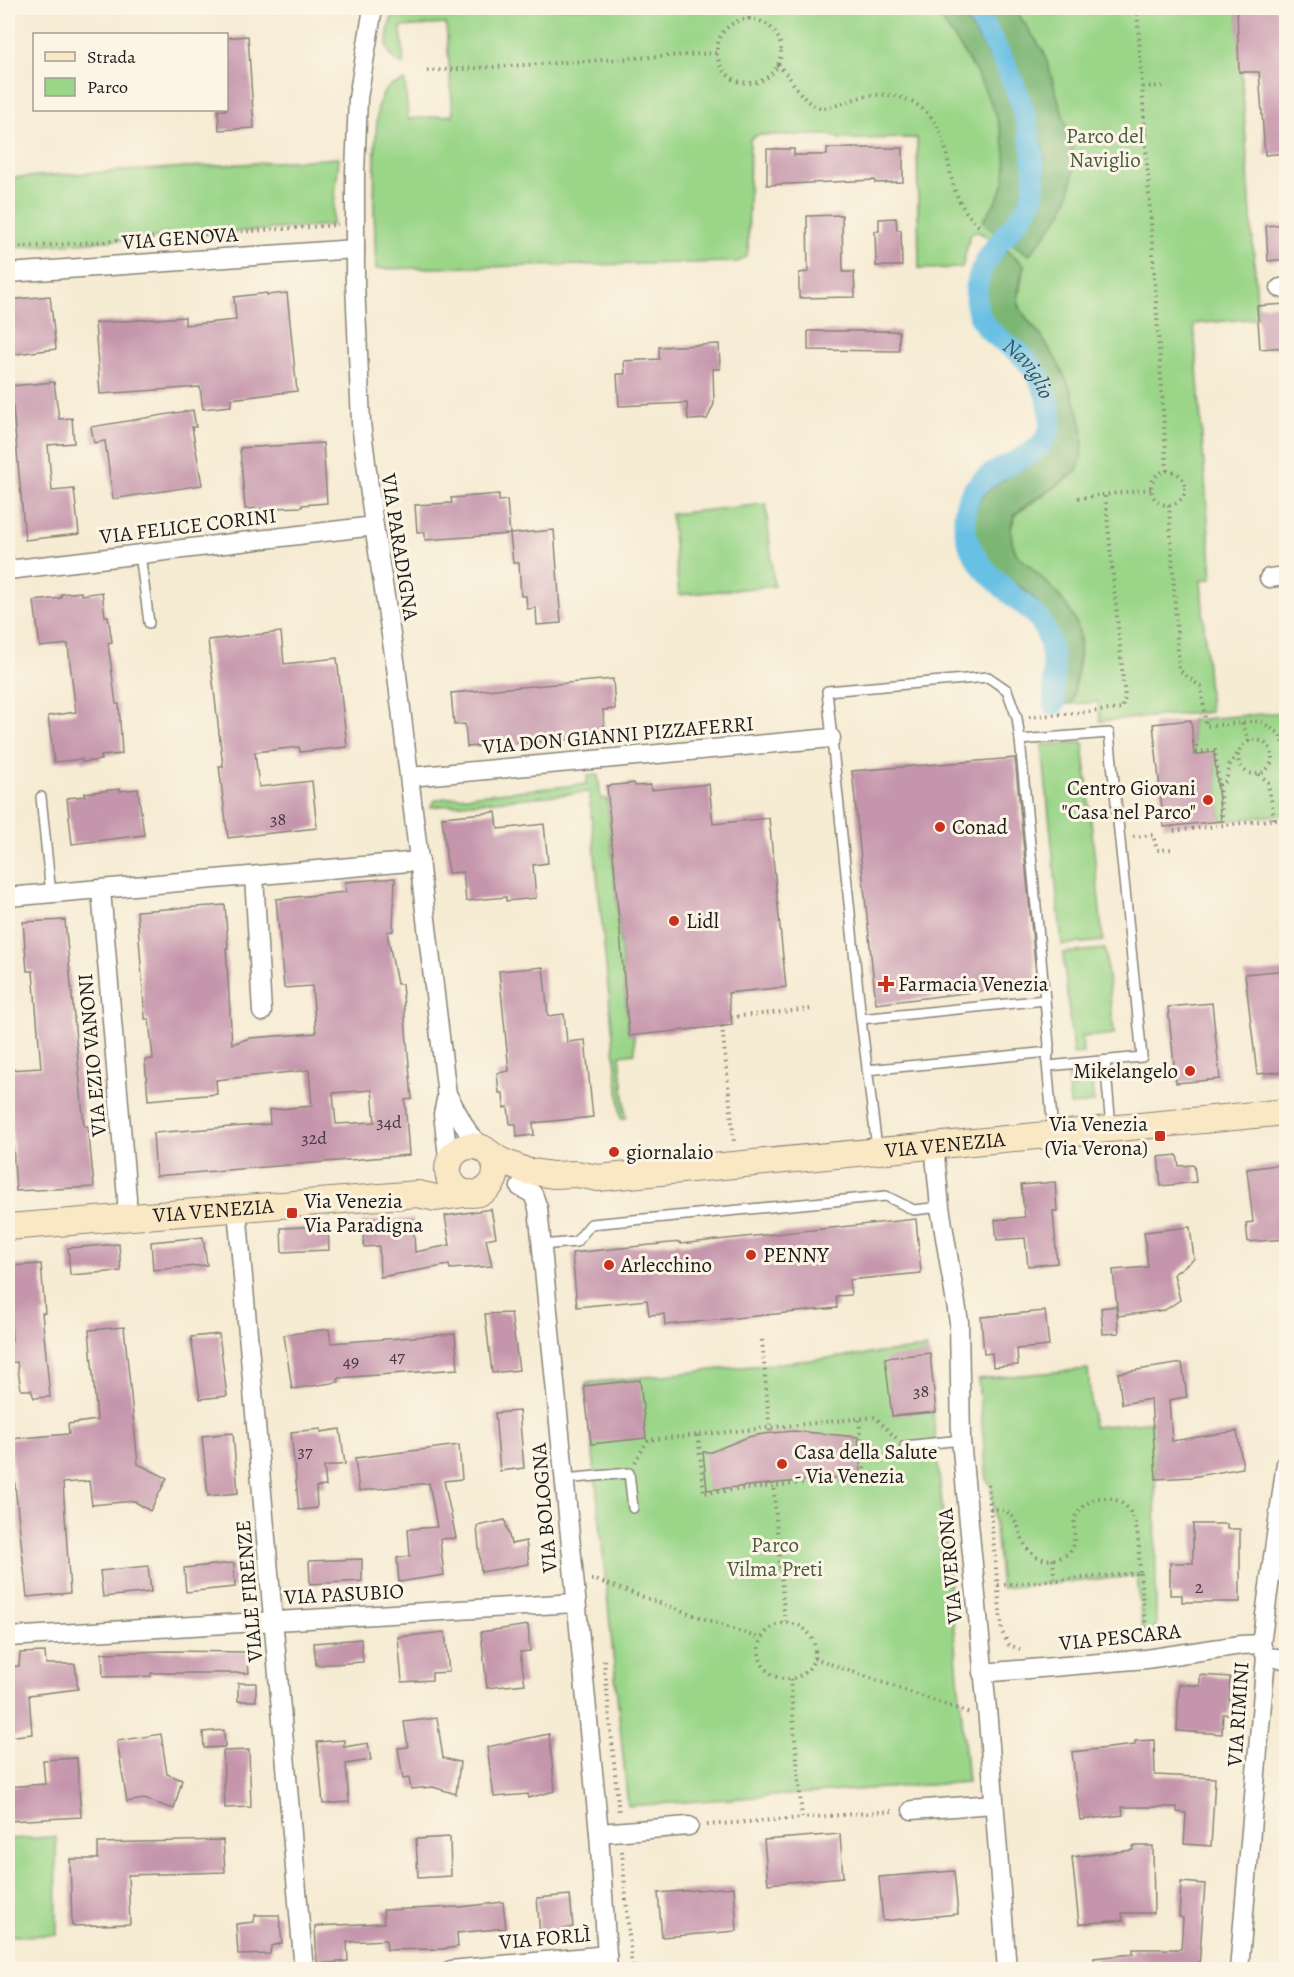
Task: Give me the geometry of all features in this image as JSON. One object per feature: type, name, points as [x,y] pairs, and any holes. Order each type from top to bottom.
[{"type":"street","name":"VIA PARADIGNA","points":[[373,8],[358,98],[355,249],[361,423],[396,667],[420,861],[446,1092],[443,1114],[449,1166]]},
{"type":"street","name":"VIA GENOVA","points":[[8,273],[355,249]]},
{"type":"street","name":"VIA FELICE CORINI","points":[[8,570],[374,526]]},
{"type":"street","name":"VIA DON GIANNI PIZZAFERRI","points":[[410,777],[831,738]]},
{"type":"street","points":[[8,897],[420,861]]},
{"type":"street","points":[[254,876],[262,1012]]},
{"type":"street","name":"VIA EZIO VANONI","points":[[101,890],[127,1217]]},
{"type":"street","name":"VIA PARADIGNA","points":[[446,1092],[466,1128],[485,1150]]},
{"type":"street","name":"VIA VENEZIA","points":[[418,1194],[436,1198],[503,1186],[574,1186],[601,1178],[1287,1112]]},
{"type":"street","name":"VIA VERONA","points":[[934,1145],[940,1207],[959,1322],[961,1440],[988,1720],[1007,1970]]},
{"type":"street","points":[[472,1146],[485,1150],[494,1161],[496,1172],[492,1183],[476,1192],[462,1191],[454,1185],[450,1176],[449,1166],[453,1157],[461,1149],[472,1146]]},
{"type":"street","name":"VIA VENEZIA","points":[[485,1150],[499,1160],[526,1171],[553,1175],[581,1174],[601,1178]]},
{"type":"street","name":"VIA VENEZIA","points":[[8,1227],[418,1194],[443,1180],[449,1166]]},
{"type":"street","name":"VIA BOLOGNA","points":[[520,1186],[532,1194],[537,1203],[599,1833],[608,1962]]},
{"type":"street","name":"VIALE FIRENZE","points":[[237,1209],[304,1970]]},
{"type":"street","name":"VIA RIMINI","points":[[1239,1970],[1264,1650],[1287,1463]]},
{"type":"street","name":"VIA PASUBIO","points":[[8,1637],[575,1603]]},
{"type":"street","name":"VIA PESCARA","points":[[982,1673],[1146,1659],[1241,1645],[1264,1650],[1287,1659]]},
{"type":"street","points":[[912,1810],[994,1804]]},
{"type":"street","points":[[599,1833],[689,1826]]},
{"type":"street","name":"VIA FORLÌ","points":[[458,1969],[608,1962]]},
{"type":"lane","points":[[140,554],[149,623]]},
{"type":"lane","points":[[877,1151],[827,691],[988,677],[1007,690],[1017,718],[1020,740],[1045,1000],[1053,1134]]},
{"type":"lane","points":[[1020,740],[1109,733],[1142,1057],[1048,1066]]},
{"type":"lane","points":[[41,797],[51,894]]},
{"type":"lane","points":[[861,1019],[1045,1000]]},
{"type":"lane","points":[[867,1070],[1049,1052]]},
{"type":"lane","points":[[1105,1061],[1111,1128]]},
{"type":"lane","points":[[541,1245],[576,1242],[591,1224],[638,1219],[886,1196],[914,1210],[940,1207]]},
{"type":"lane","points":[[906,1446],[961,1440]]},
{"type":"lane","points":[[564,1479],[629,1473],[633,1508]]},
{"type":"path","points":[[749,8],[749,19]]},
{"type":"path","points":[[1137,8],[1167,471]]},
{"type":"path","points":[[749,19],[759,21],[776,33],[781,52],[777,65],[766,78],[745,83],[734,80],[726,73],[717,53],[718,42],[730,25],[749,19]]},
{"type":"path","points":[[427,71],[717,53]]},
{"type":"path","points":[[777,65],[787,73],[804,97],[816,107],[829,108],[860,97],[877,94],[907,100],[926,111],[938,127],[942,137],[952,183],[959,202],[979,226]]},
{"type":"path","points":[[1143,87],[1164,86]]},
{"type":"path","points":[[8,248],[332,225]]},
{"type":"path","points":[[1167,471],[1178,474],[1185,488],[1182,499],[1169,505],[1156,501],[1151,489],[1157,475],[1167,471]]},
{"type":"path","points":[[1078,498],[1151,489]]},
{"type":"path","points":[[1017,718],[1122,709],[1125,699],[1105,495]]},
{"type":"path","points":[[1169,505],[1179,670],[1201,687],[1206,726],[1260,721],[1279,733],[1287,748]]},
{"type":"path","points":[[1242,723],[1249,741]]},
{"type":"path","points":[[1219,785],[1226,781],[1230,764],[1244,744],[1249,741],[1265,743],[1272,757],[1268,767],[1259,773],[1248,772],[1240,765],[1238,753]]},
{"type":"path","points":[[1193,742],[1196,742],[1197,752],[1215,750],[1223,825]]},
{"type":"path","points":[[1259,773],[1268,782],[1269,794],[1274,806],[1273,819]]},
{"type":"path","points":[[1172,826],[1173,831],[1210,824],[1223,825],[1287,818]]},
{"type":"path","points":[[1120,838],[1153,835],[1157,850],[1174,849]]},
{"type":"path","points":[[731,1017],[812,1010]]},
{"type":"path","points":[[723,1026],[735,1150]]},
{"type":"path","points":[[762,1340],[770,1430]]},
{"type":"path","points":[[629,1473],[648,1440],[770,1430],[859,1418],[875,1417],[906,1446]]},
{"type":"path","points":[[698,1435],[704,1493],[865,1477],[859,1418]]},
{"type":"path","points":[[988,1484],[1005,1640],[1012,1647],[1028,1650]]},
{"type":"path","points":[[774,1485],[785,1623]]},
{"type":"path","points":[[990,1509],[1002,1510],[1013,1516],[1027,1549],[1040,1558],[1053,1559],[1065,1555],[1073,1546],[1074,1523],[1081,1509],[1093,1500],[1109,1498],[1124,1504],[1133,1516],[1147,1640],[1136,1640]]},
{"type":"path","points":[[1053,1559],[1054,1580]]},
{"type":"path","points":[[998,1585],[1140,1573]]},
{"type":"path","points":[[573,1582],[596,1580],[762,1639]]},
{"type":"path","points":[[785,1623],[794,1624],[806,1630],[813,1642],[814,1658],[806,1671],[790,1679],[775,1676],[764,1668],[759,1655],[762,1639],[772,1627],[785,1623]]},
{"type":"path","points":[[814,1658],[988,1720]]},
{"type":"path","points":[[790,1679],[802,1818]]},
{"type":"path","points":[[689,1826],[912,1810]]},
{"type":"green space","name":"Parco del Naviglio","points":[[394,8],[1237,8],[1258,318],[1194,324],[1212,579],[1201,580],[1210,712],[1100,721],[1098,702],[1072,704],[1080,658],[1079,631],[1061,598],[1016,553],[1011,528],[1016,514],[1069,478],[1077,470],[1083,431],[1064,374],[1042,338],[1022,312],[1018,300],[1024,265],[1019,260],[995,241],[975,231],[970,235],[962,268],[919,269],[917,138],[840,139],[830,135],[758,135],[750,139],[748,251],[746,257],[738,262],[376,269],[375,150],[378,105],[384,92],[390,86],[405,81],[408,119],[453,115],[446,24],[401,27],[404,65],[390,55],[388,48],[388,33]]},
{"type":"green space","points":[[933,8],[959,8],[999,74],[1020,126],[1025,152],[1026,177],[1018,205],[995,233],[983,221],[997,200],[1004,182],[1005,154],[1001,132],[993,109],[971,65]]},
{"type":"green space","points":[[982,8],[1014,8],[1044,52],[1073,148],[1074,169],[1070,191],[1062,213],[1029,255],[1012,243],[1031,219],[1041,199],[1045,170],[1042,146],[1028,96]]},
{"type":"green space","points":[[339,158],[332,225],[8,248],[8,178]]},
{"type":"green space","points":[[1004,249],[1024,265],[1018,301],[1022,311],[1050,350],[1068,383],[1080,419],[1083,437],[1082,454],[1077,470],[1019,511],[1015,515],[1011,529],[1016,553],[1054,591],[1077,625],[1079,653],[1072,704],[1057,705],[1059,653],[1051,623],[1043,609],[987,559],[976,537],[974,517],[979,502],[988,490],[1046,453],[1056,440],[1060,427],[1057,397],[1044,370],[1031,353],[995,324],[983,305],[983,285],[986,276],[990,266]]},
{"type":"green space","points":[[766,504],[774,586],[679,595],[671,514]]},
{"type":"green space","points":[[1286,712],[1286,814],[1221,821],[1214,753],[1194,755],[1191,720]]},
{"type":"green space","points":[[1083,742],[1103,941],[1062,945],[1042,745]]},
{"type":"green space","points":[[598,775],[601,799],[607,799],[629,1035],[634,1035],[635,1053],[620,1055],[626,1118],[621,1119],[589,792],[431,807],[438,799],[587,784],[587,776]]},
{"type":"green space","points":[[1105,949],[1114,1034],[1082,1037],[1083,1053],[1073,1054],[1063,953]]},
{"type":"green space","points":[[1090,1068],[1094,1103],[1070,1105],[1067,1070]]},
{"type":"green space","name":"Parco Vilma Preti","points":[[927,1348],[968,1782],[628,1806],[586,1383]]},
{"type":"green space","points":[[1088,1369],[1093,1427],[1155,1421],[1156,1635],[1143,1636],[1137,1576],[1001,1588],[991,1485],[987,1481],[978,1379]]},
{"type":"green space","points":[[56,1837],[57,1935],[8,1936],[8,1839]]},
{"type":"building","points":[[1237,8],[1287,8],[1287,153],[1265,155],[1259,72],[1239,72]]},
{"type":"building","points":[[248,36],[254,128],[219,130],[218,111],[228,111],[228,38]]},
{"type":"building","points":[[827,148],[903,148],[903,182],[875,183],[875,180],[767,185],[767,149],[794,149],[794,155],[827,155]]},
{"type":"building","points":[[842,215],[843,272],[854,272],[855,297],[799,298],[799,273],[808,272],[807,216]]},
{"type":"building","points":[[896,218],[897,230],[901,230],[902,266],[876,266],[875,231],[879,231],[879,219]]},
{"type":"building","points":[[1287,224],[1287,259],[1268,261],[1266,226]]},
{"type":"building","points":[[267,293],[267,295],[287,293],[297,391],[231,399],[231,406],[203,409],[200,387],[100,394],[95,323],[185,317],[185,325],[236,320],[234,297]]},
{"type":"building","points":[[50,296],[56,349],[8,355],[8,300]]},
{"type":"building","points":[[1287,304],[1287,347],[1260,349],[1257,306]]},
{"type":"building","points":[[808,331],[899,331],[899,351],[808,350]]},
{"type":"building","points":[[719,344],[720,369],[713,369],[714,404],[707,419],[688,420],[687,403],[619,406],[617,374],[625,374],[624,361],[659,359],[659,347]]},
{"type":"building","points":[[54,382],[59,419],[72,418],[74,443],[48,445],[52,491],[74,489],[79,534],[25,540],[11,386]]},
{"type":"building","points":[[193,410],[196,427],[192,427],[202,485],[113,499],[105,441],[94,443],[91,427]]},
{"type":"building","points":[[323,443],[327,503],[302,505],[302,507],[245,509],[240,448]]},
{"type":"building","points":[[499,494],[499,501],[507,500],[510,534],[425,540],[425,532],[417,532],[415,505],[452,503],[451,498]]},
{"type":"building","points":[[554,530],[561,623],[537,625],[536,608],[527,609],[526,596],[521,596],[519,563],[513,563],[510,534]]},
{"type":"building","points":[[81,592],[81,595],[102,592],[112,642],[108,643],[116,704],[119,704],[122,754],[101,756],[101,760],[82,762],[82,759],[54,762],[48,716],[76,712],[68,644],[40,647],[34,601],[61,598],[61,594]]},
{"type":"building","points":[[281,632],[284,664],[337,658],[347,747],[300,752],[299,747],[255,752],[259,787],[312,781],[317,828],[228,838],[219,766],[223,766],[208,640]]},
{"type":"building","points":[[613,679],[615,709],[603,710],[605,737],[467,747],[465,724],[454,725],[451,693]]},
{"type":"building","points":[[1191,720],[1194,755],[1214,752],[1221,821],[1164,827],[1153,724]]},
{"type":"building","name":"Conad","points":[[1015,758],[1037,984],[876,1004],[852,771]]},
{"type":"building","points":[[634,783],[635,786],[651,785],[651,790],[709,784],[713,824],[769,818],[786,987],[728,993],[732,1025],[629,1036],[607,786]]},
{"type":"building","points":[[120,789],[120,791],[138,789],[144,835],[72,844],[67,798],[85,796],[85,793]]},
{"type":"building","points":[[496,812],[498,829],[544,824],[548,863],[533,865],[536,898],[506,901],[506,897],[466,901],[463,872],[448,873],[442,817]]},
{"type":"building","points":[[395,878],[393,931],[387,932],[397,984],[402,984],[412,1099],[405,1100],[409,1155],[156,1176],[153,1133],[270,1124],[269,1110],[312,1106],[309,1070],[216,1080],[217,1094],[148,1100],[145,1060],[153,1059],[149,1019],[145,1019],[137,911],[225,905],[232,1044],[250,1038],[316,1033],[312,986],[284,988],[276,899],[346,892],[345,882]],"holes":[[[372,1090],[375,1122],[336,1124],[333,1093]]]},
{"type":"building","points":[[65,920],[84,1126],[88,1126],[94,1187],[16,1191],[8,1070],[41,1068],[33,971],[27,971],[23,922]]},
{"type":"building","points":[[543,967],[548,1016],[564,1014],[567,1042],[585,1040],[593,1117],[533,1123],[534,1135],[517,1137],[516,1124],[510,1124],[508,1107],[504,1108],[503,1093],[499,1093],[497,1073],[509,1071],[499,971]]},
{"type":"building","points":[[1287,970],[1287,1071],[1257,1074],[1245,974]]},
{"type":"building","points":[[1212,1003],[1220,1079],[1176,1083],[1168,1007]]},
{"type":"building","points":[[1177,1155],[1179,1166],[1194,1165],[1196,1182],[1161,1186],[1158,1157]]},
{"type":"building","points":[[1284,1164],[1287,1187],[1287,1239],[1248,1242],[1246,1223],[1253,1222],[1247,1169]]},
{"type":"building","points":[[1055,1182],[1057,1211],[1053,1211],[1057,1263],[1028,1266],[1025,1238],[997,1240],[995,1220],[1025,1217],[1021,1185]]},
{"type":"building","points":[[491,1209],[496,1237],[486,1239],[492,1266],[450,1269],[449,1265],[380,1277],[379,1246],[364,1247],[362,1222],[413,1219],[415,1252],[450,1245],[445,1216]]},
{"type":"building","points":[[916,1219],[921,1273],[849,1280],[851,1295],[836,1296],[837,1308],[665,1325],[664,1314],[649,1315],[647,1300],[577,1307],[572,1253]]},
{"type":"building","points":[[328,1226],[329,1250],[282,1252],[281,1228]]},
{"type":"building","points":[[1190,1227],[1194,1259],[1174,1274],[1180,1300],[1165,1310],[1118,1316],[1113,1270],[1148,1267],[1144,1232]]},
{"type":"building","points":[[203,1237],[207,1265],[153,1270],[151,1242]]},
{"type":"building","points":[[119,1244],[121,1271],[70,1275],[68,1248]]},
{"type":"building","points":[[41,1264],[45,1313],[42,1313],[50,1397],[34,1398],[31,1390],[21,1390],[17,1362],[8,1363],[8,1341],[12,1341],[8,1266]]},
{"type":"building","points":[[1116,1306],[1119,1333],[1103,1334],[1101,1308]]},
{"type":"building","points":[[1045,1311],[1049,1346],[1017,1349],[1018,1365],[993,1367],[992,1353],[984,1354],[981,1317]]},
{"type":"building","points":[[511,1313],[519,1370],[492,1373],[485,1314]]},
{"type":"building","points":[[124,1327],[138,1464],[167,1478],[150,1511],[134,1501],[92,1505],[89,1481],[63,1483],[70,1593],[27,1597],[10,1439],[69,1434],[68,1424],[97,1420],[89,1330]]},
{"type":"building","points":[[329,1329],[331,1343],[455,1334],[458,1369],[338,1378],[339,1382],[292,1389],[284,1335]]},
{"type":"building","points":[[219,1334],[227,1396],[200,1399],[191,1337]]},
{"type":"building","points":[[930,1353],[936,1412],[892,1416],[885,1358]]},
{"type":"building","points":[[1182,1363],[1187,1397],[1169,1400],[1172,1441],[1237,1431],[1243,1468],[1192,1477],[1156,1479],[1151,1399],[1122,1404],[1118,1373]]},
{"type":"building","points":[[640,1380],[646,1438],[591,1444],[584,1386]]},
{"type":"building","points":[[519,1411],[524,1468],[500,1471],[495,1413]]},
{"type":"building","points":[[321,1429],[321,1432],[340,1429],[345,1464],[324,1467],[326,1486],[316,1487],[317,1508],[299,1510],[291,1432]]},
{"type":"building","name":"Casa della Salute - Via Venezia","points":[[793,1431],[858,1437],[861,1475],[707,1490],[703,1452],[711,1452],[748,1437]]},
{"type":"building","points":[[233,1433],[238,1493],[208,1496],[202,1436]]},
{"type":"building","points":[[459,1445],[462,1479],[444,1481],[456,1538],[440,1539],[444,1575],[399,1582],[397,1558],[410,1556],[408,1529],[437,1527],[429,1483],[359,1491],[355,1458]]},
{"type":"building","points":[[505,1520],[511,1544],[526,1541],[529,1564],[481,1572],[477,1526]]},
{"type":"building","points":[[1193,1524],[1227,1524],[1227,1529],[1240,1529],[1240,1602],[1182,1602],[1182,1595],[1170,1595],[1170,1563],[1193,1563]]},
{"type":"building","points":[[362,1559],[362,1581],[310,1584],[309,1561]]},
{"type":"building","points":[[234,1563],[235,1587],[186,1592],[184,1568]]},
{"type":"building","points":[[148,1566],[151,1592],[103,1597],[100,1571]]},
{"type":"building","points":[[528,1625],[530,1651],[520,1652],[525,1684],[487,1688],[481,1632]]},
{"type":"building","points":[[445,1632],[449,1672],[432,1673],[432,1680],[402,1682],[398,1637]]},
{"type":"building","points":[[361,1639],[363,1662],[316,1665],[314,1643]]},
{"type":"building","points":[[45,1652],[46,1664],[75,1664],[78,1689],[29,1695],[32,1734],[8,1737],[8,1667],[19,1666],[20,1653]]},
{"type":"building","points":[[247,1652],[249,1673],[151,1673],[151,1676],[103,1677],[102,1653]]},
{"type":"building","points":[[1200,1675],[1230,1677],[1229,1714],[1223,1714],[1222,1734],[1177,1731],[1179,1684],[1200,1686]]},
{"type":"building","points":[[238,1683],[256,1683],[256,1701],[238,1701]]},
{"type":"building","points":[[437,1718],[443,1758],[460,1762],[456,1794],[433,1787],[411,1789],[409,1778],[403,1779],[398,1748],[408,1747],[404,1722]]},
{"type":"building","points":[[224,1730],[225,1747],[204,1748],[203,1732]]},
{"type":"building","points":[[161,1734],[167,1774],[182,1780],[174,1809],[144,1799],[127,1802],[117,1741]]},
{"type":"building","points":[[549,1734],[555,1791],[528,1798],[528,1794],[494,1797],[487,1747]]},
{"type":"building","points":[[344,1740],[344,1747],[368,1743],[371,1760],[346,1764],[349,1802],[323,1804],[317,1742]]},
{"type":"building","points":[[1154,1740],[1155,1775],[1215,1778],[1211,1846],[1184,1844],[1186,1813],[1177,1812],[1177,1807],[1122,1807],[1123,1815],[1080,1820],[1072,1752],[1135,1745],[1135,1741]]},
{"type":"building","points":[[249,1750],[251,1807],[225,1808],[223,1751]]},
{"type":"building","points":[[77,1758],[81,1817],[9,1821],[8,1787],[45,1784],[43,1760]]},
{"type":"building","points":[[840,1834],[843,1877],[768,1884],[764,1840]]},
{"type":"building","points":[[450,1837],[451,1876],[418,1878],[416,1839]]},
{"type":"building","points":[[223,1840],[225,1872],[128,1875],[130,1924],[72,1926],[70,1859],[98,1859],[98,1843]]},
{"type":"building","points":[[1133,1846],[1153,1846],[1154,1913],[1122,1913],[1123,1920],[1079,1924],[1072,1857],[1133,1850]]},
{"type":"building","points":[[954,1871],[958,1914],[883,1921],[879,1877]]},
{"type":"building","points":[[1181,1882],[1205,1884],[1199,1966],[1153,1963],[1153,1970],[1095,1970],[1094,1958],[1133,1954],[1133,1949],[1181,1949],[1183,1918],[1179,1917]]},
{"type":"building","points":[[734,1887],[737,1931],[662,1937],[658,1893]]},
{"type":"building","points":[[570,1895],[573,1927],[540,1935],[537,1898]]},
{"type":"building","points":[[503,1902],[506,1928],[457,1933],[458,1947],[433,1950],[387,1950],[386,1940],[347,1942],[348,1961],[317,1964],[315,1926],[384,1923],[383,1910],[460,1907]]},
{"type":"building","points":[[255,1915],[279,1915],[282,1943],[271,1946],[270,1954],[238,1955],[236,1924],[254,1922]]},
{"type":"waterway","name":"Naviglio","points":[[973,8],[1003,61],[1019,97],[1030,136],[1034,177],[1029,205],[998,244],[980,274],[977,285],[977,307],[988,329],[1021,355],[1034,370],[1046,395],[1051,421],[1043,442],[1031,453],[985,478],[973,490],[966,506],[965,528],[972,551],[985,570],[1032,612],[1042,624],[1052,653],[1054,704]]},
{"type":"place","name":"Centro Giovani \"Casa nel Parco\"","points":[[1208,800]]},
{"type":"place","name":"Conad","points":[[940,827]]},
{"type":"place","name":"Lidl","points":[[674,921]]},
{"type":"place","name":"Farmacia Venezia","points":[[886,984]]},
{"type":"place","name":"Mikelangelo","points":[[1190,1071]]},
{"type":"place","name":"Via Venezia (Via Verona)","points":[[1160,1136]]},
{"type":"place","name":"giornalaio","points":[[614,1152]]},
{"type":"place","name":"Via Venezia Via Paradigna","points":[[292,1213]]},
{"type":"place","name":"PENNY","points":[[751,1255]]},
{"type":"place","name":"Arlecchino","points":[[609,1265]]},
{"type":"place","name":"Casa della Salute - Via Venezia","points":[[782,1464]]}]
